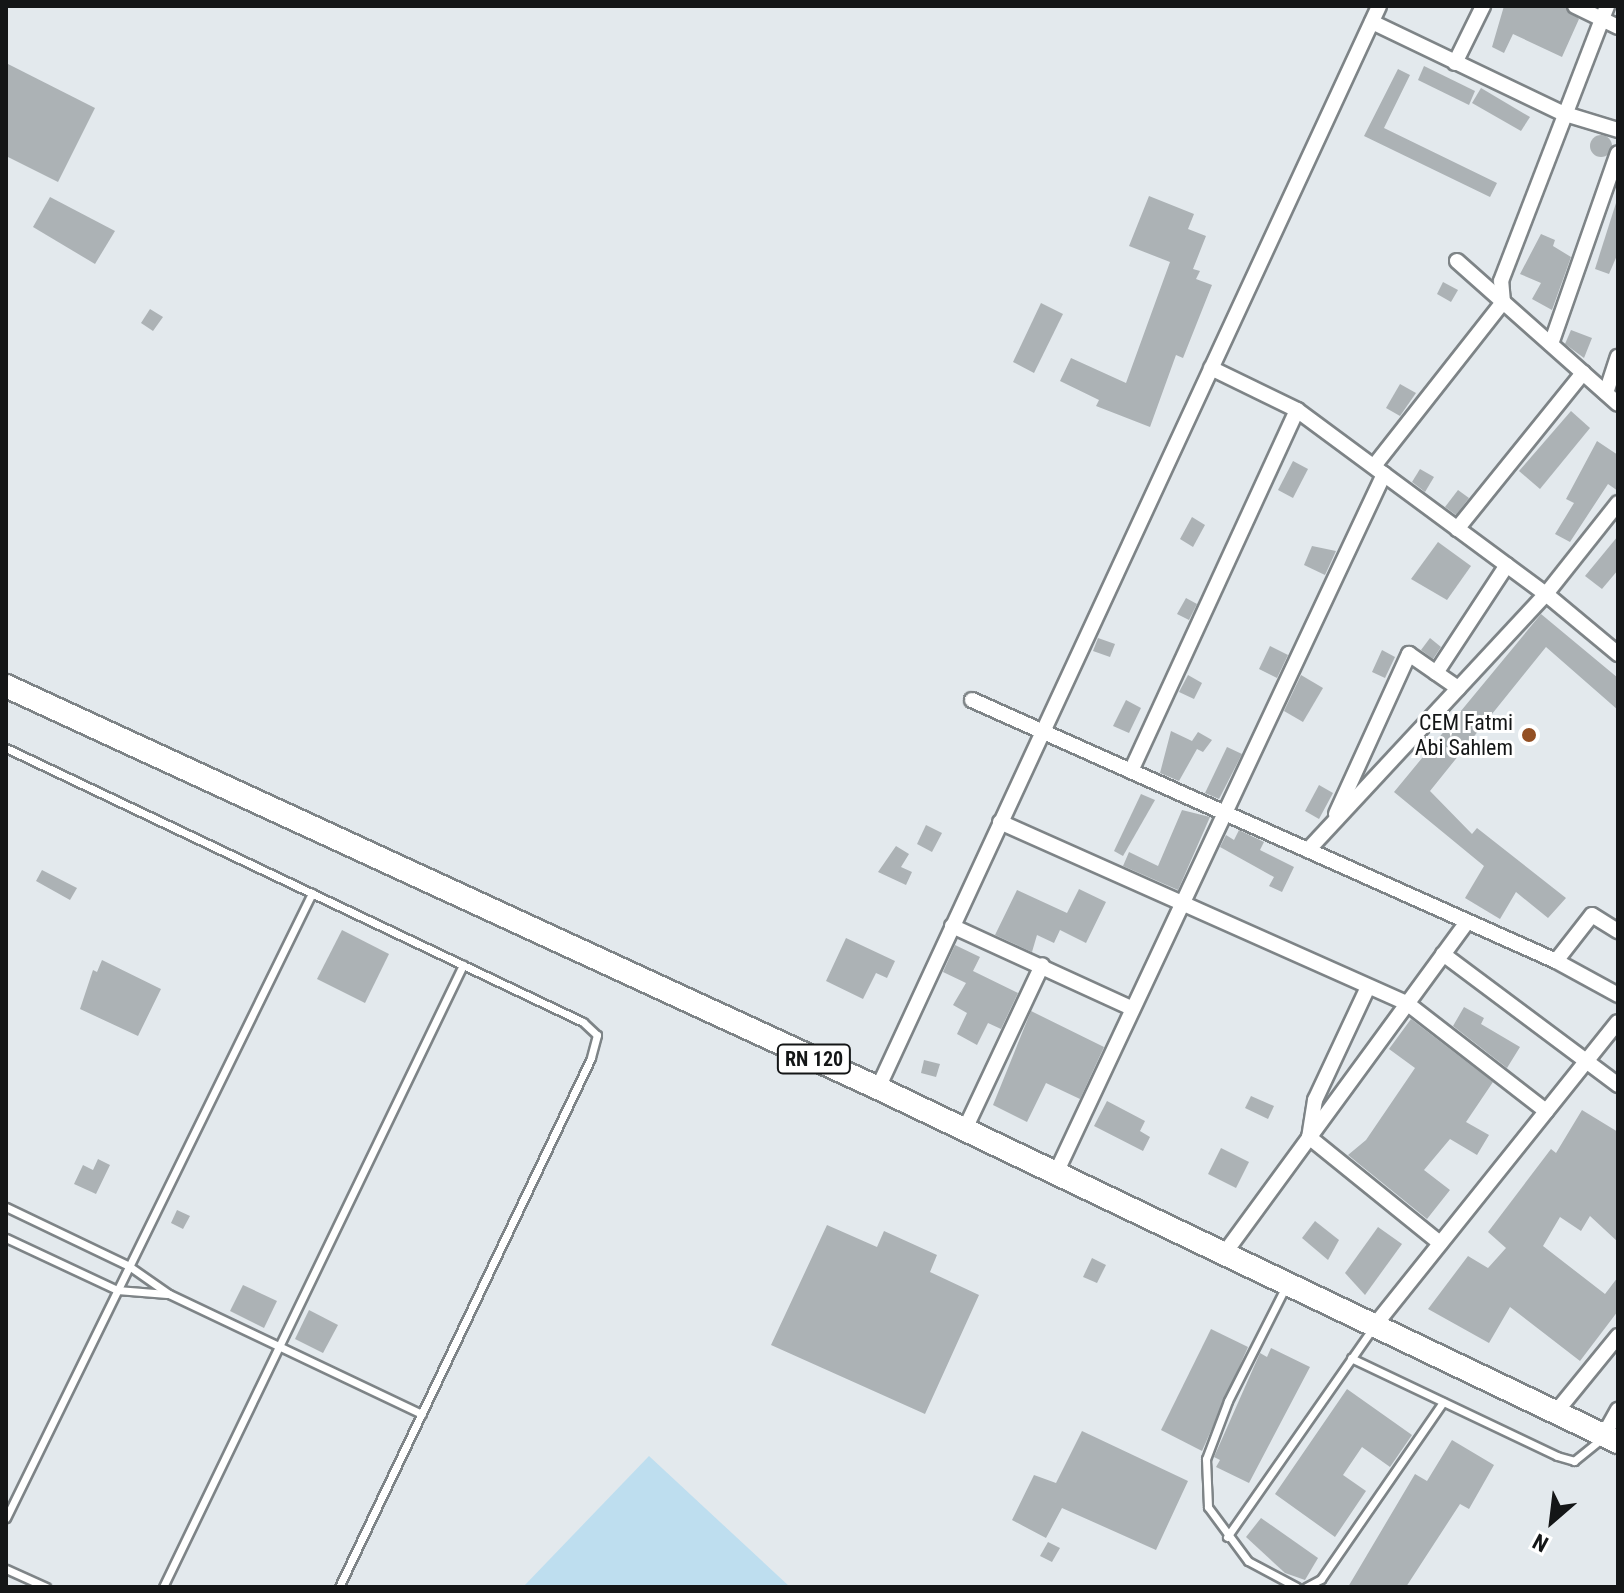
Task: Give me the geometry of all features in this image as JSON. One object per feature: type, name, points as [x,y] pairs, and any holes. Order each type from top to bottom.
[{"type":"main road","name":"RN 120","points":[[6,686],[878,1088],[1611,1439]]},
{"type":"street","points":[[878,1088],[1379,6]]},
{"type":"street","points":[[1455,63],[1483,6]]},
{"type":"street","points":[[1575,6],[1604,12],[1618,27]]},
{"type":"street","points":[[1056,1173],[1379,470],[1503,302],[1501,281],[1562,113],[1604,12]]},
{"type":"street","points":[[1372,22],[1562,113],[1618,130]]},
{"type":"street","points":[[1551,344],[1618,153]]},
{"type":"street","points":[[1457,261],[1618,404]]},
{"type":"street","points":[[1606,393],[1618,357]]},
{"type":"street","points":[[1211,368],[1297,410],[1546,594],[1618,654]]},
{"type":"street","points":[[1457,529],[1583,373]]},
{"type":"street","points":[[1131,771],[1297,410]]},
{"type":"street","points":[[1308,850],[1546,594],[1618,503]]},
{"type":"street","points":[[1436,673],[1507,565]]},
{"type":"street","points":[[1331,825],[1409,654],[1458,688]]},
{"type":"street","points":[[972,700],[1556,961],[1618,995]]},
{"type":"street","points":[[1000,822],[1179,906],[1408,1004],[1546,1111]]},
{"type":"street","points":[[1556,961],[1592,915],[1618,931]]},
{"type":"street","points":[[1224,1254],[1467,922]]},
{"type":"street","points":[[952,926],[1131,1008]]},
{"type":"street","points":[[1443,954],[1585,1065],[1618,1085]]},
{"type":"street","points":[[965,1129],[1042,965]]},
{"type":"street","points":[[1309,1137],[1315,1100],[1368,987]]},
{"type":"street","points":[[1375,1325],[1618,1022]]},
{"type":"street","points":[[1309,1137],[1440,1243]]},
{"type":"street","points":[[1556,1412],[1618,1336]]},
{"type":"street","points":[[1611,1439],[1618,1410]]},
{"type":"lane","points":[[6,748],[583,1022],[597,1035],[591,1058],[339,1587]]},
{"type":"lane","points":[[6,1518],[312,893]]},
{"type":"lane","points":[[163,1587],[463,965]]},
{"type":"lane","points":[[6,1207],[129,1266],[169,1294],[422,1414]]},
{"type":"lane","points":[[6,1238],[117,1290],[169,1294]]},
{"type":"lane","points":[[1287,1284],[1228,1401],[1206,1459],[1208,1507],[1227,1537],[1248,1561],[1297,1587]]},
{"type":"lane","points":[[1227,1537],[1375,1325]]},
{"type":"lane","points":[[1351,1358],[1574,1461],[1611,1439]]},
{"type":"lane","points":[[1306,1587],[1321,1579],[1443,1402]]},
{"type":"lane","points":[[6,1569],[46,1587]]},
{"type":"shaded area","points":[[649,1456],[790,1587],[523,1587]]},
{"type":"building","points":[[1504,6],[1565,6],[1579,19],[1562,57],[1513,34],[1504,53],[1492,47]]},
{"type":"building","points":[[6,63],[95,108],[58,182],[6,156]]},
{"type":"building","points":[[1424,66],[1475,91],[1469,105],[1418,80]]},
{"type":"building","points":[[1398,69],[1410,75],[1384,128],[1497,183],[1490,197],[1364,136]]},
{"type":"building","points":[[1481,88],[1530,117],[1521,131],[1472,103]]},
{"type":"building","points":[[1601,135],[1609,138],[1612,146],[1609,154],[1601,157],[1593,154],[1590,146],[1593,138]]},
{"type":"building","points":[[1149,196],[1194,214],[1188,229],[1206,236],[1193,269],[1200,271],[1196,279],[1212,285],[1183,358],[1176,355],[1150,427],[1096,406],[1099,400],[1060,381],[1071,358],[1126,383],[1170,262],[1129,246]]},
{"type":"building","points":[[50,197],[115,231],[95,264],[33,227]]},
{"type":"building","points":[[1616,203],[1618,253],[1609,274],[1595,269]]},
{"type":"building","points":[[1541,234],[1555,240],[1553,246],[1571,257],[1552,310],[1532,299],[1541,283],[1520,274]]},
{"type":"building","points":[[1443,282],[1458,290],[1451,302],[1437,294]]},
{"type":"building","points":[[1041,303],[1063,314],[1034,373],[1013,362]]},
{"type":"building","points":[[150,309],[163,317],[153,331],[141,323]]},
{"type":"building","points":[[1571,330],[1592,338],[1584,358],[1565,344]]},
{"type":"building","points":[[1400,384],[1416,393],[1400,416],[1386,408]]},
{"type":"building","points":[[1571,411],[1590,428],[1540,489],[1519,471]]},
{"type":"building","points":[[1597,441],[1618,455],[1618,491],[1608,484],[1570,542],[1555,534],[1574,503],[1566,499]]},
{"type":"building","points":[[1293,461],[1308,469],[1293,498],[1278,490]]},
{"type":"building","points":[[1420,469],[1434,477],[1425,492],[1412,482]]},
{"type":"building","points":[[1458,490],[1469,498],[1456,515],[1445,507]]},
{"type":"building","points":[[1192,517],[1205,525],[1193,547],[1180,539]]},
{"type":"building","points":[[1618,536],[1618,570],[1602,589],[1585,576]]},
{"type":"building","points":[[1438,542],[1471,566],[1447,600],[1411,579]]},
{"type":"building","points":[[1312,546],[1336,551],[1325,575],[1304,565]]},
{"type":"building","points":[[1186,598],[1197,604],[1189,620],[1177,614]]},
{"type":"building","points":[[1541,614],[1618,678],[1618,710],[1546,647],[1430,791],[1472,834],[1477,828],[1566,898],[1548,918],[1516,892],[1500,919],[1465,898],[1484,866],[1394,792]]},
{"type":"building","points":[[1098,638],[1115,644],[1110,657],[1093,651]]},
{"type":"building","points":[[1430,638],[1441,647],[1433,659],[1421,650]]},
{"type":"building","points":[[1270,646],[1288,655],[1277,678],[1259,669]]},
{"type":"building","points":[[1382,650],[1395,657],[1385,678],[1372,672]]},
{"type":"building","points":[[1188,675],[1202,683],[1194,699],[1179,692]]},
{"type":"building","points":[[1301,675],[1323,688],[1303,722],[1284,711]]},
{"type":"building","points":[[1126,700],[1141,708],[1129,733],[1113,726]]},
{"type":"building","points":[[1171,731],[1192,741],[1198,732],[1212,740],[1203,752],[1197,749],[1179,781],[1160,773]]},
{"type":"building","points":[[1227,747],[1242,754],[1219,799],[1205,793]]},
{"type":"building","points":[[1319,785],[1333,793],[1319,819],[1305,811]]},
{"type":"building","points":[[1141,794],[1155,800],[1123,856],[1114,851]]},
{"type":"building","points":[[1182,810],[1210,817],[1178,890],[1123,866],[1129,852],[1158,866]]},
{"type":"building","points":[[926,825],[942,833],[932,852],[917,844]]},
{"type":"building","points":[[1239,830],[1264,842],[1260,850],[1294,867],[1282,892],[1269,886],[1274,877],[1220,847],[1226,835],[1234,840]]},
{"type":"building","points":[[896,846],[909,854],[901,867],[912,872],[906,885],[878,872]]},
{"type":"building","points":[[42,870],[77,888],[70,900],[36,881]]},
{"type":"building","points":[[1079,889],[1106,902],[1086,943],[1060,930],[1054,943],[1037,935],[1032,952],[995,935],[1017,890],[1067,913]]},
{"type":"building","points":[[342,930],[389,954],[365,1003],[317,979]]},
{"type":"building","points":[[846,938],[895,961],[887,978],[876,973],[863,999],[826,981]]},
{"type":"building","points":[[955,945],[980,957],[973,971],[1018,993],[1001,1029],[988,1023],[977,1045],[957,1034],[967,1013],[953,1005],[966,983],[943,972]]},
{"type":"building","points":[[102,960],[161,989],[138,1036],[80,1009],[93,970],[97,972]]},
{"type":"building","points":[[1464,1007],[1484,1018],[1481,1024],[1520,1047],[1507,1068],[1453,1026]]},
{"type":"building","points":[[1031,1011],[1104,1047],[1080,1099],[1046,1083],[1027,1122],[993,1105]]},
{"type":"building","points":[[1411,1019],[1493,1082],[1466,1122],[1489,1135],[1477,1155],[1450,1139],[1424,1170],[1450,1190],[1427,1219],[1348,1155],[1366,1140],[1415,1068],[1389,1049]]},
{"type":"building","points":[[924,1060],[940,1064],[936,1077],[921,1073]]},
{"type":"building","points":[[1251,1096],[1274,1106],[1268,1119],[1245,1108]]},
{"type":"building","points":[[1107,1101],[1145,1121],[1140,1131],[1150,1137],[1143,1151],[1094,1126]]},
{"type":"building","points":[[1582,1110],[1618,1132],[1618,1242],[1590,1216],[1581,1231],[1560,1217],[1543,1246],[1605,1294],[1618,1277],[1618,1311],[1580,1361],[1510,1307],[1489,1343],[1428,1309],[1468,1256],[1488,1268],[1506,1248],[1488,1232],[1551,1149],[1556,1153]]},
{"type":"building","points":[[1221,1148],[1249,1162],[1236,1188],[1208,1174]]},
{"type":"building","points":[[98,1159],[110,1165],[96,1194],[74,1184],[83,1165],[93,1170]]},
{"type":"building","points":[[177,1210],[190,1216],[183,1229],[171,1223]]},
{"type":"building","points":[[1315,1221],[1339,1240],[1328,1260],[1302,1238]]},
{"type":"building","points":[[827,1225],[877,1247],[884,1231],[937,1255],[930,1272],[979,1295],[925,1414],[771,1345]]},
{"type":"building","points":[[1378,1227],[1402,1244],[1365,1295],[1345,1273]]},
{"type":"building","points":[[1092,1258],[1106,1265],[1097,1283],[1083,1277]]},
{"type":"building","points":[[243,1285],[277,1301],[264,1328],[230,1311]]},
{"type":"building","points":[[309,1310],[338,1325],[323,1353],[295,1339]]},
{"type":"building","points":[[1211,1329],[1248,1347],[1202,1451],[1161,1430]]},
{"type":"building","points":[[1271,1348],[1310,1367],[1249,1483],[1216,1467],[1220,1460],[1214,1457],[1260,1353],[1267,1357]]},
{"type":"building","points":[[1347,1389],[1412,1435],[1390,1467],[1362,1447],[1343,1475],[1366,1491],[1335,1537],[1275,1494]]},
{"type":"building","points":[[1082,1431],[1188,1481],[1156,1550],[1062,1508],[1046,1538],[1012,1520],[1034,1475],[1056,1483]]},
{"type":"building","points":[[1452,1440],[1494,1465],[1469,1509],[1460,1504],[1406,1587],[1348,1587],[1415,1474],[1427,1481]]},
{"type":"building","points":[[1261,1518],[1318,1558],[1305,1580],[1285,1573],[1246,1537]]},
{"type":"building","points":[[1048,1542],[1060,1548],[1052,1562],[1040,1556]]},
{"type":"place","name":"CEM Fatmi Abi Sahlem","points":[[1529,735]]}]
